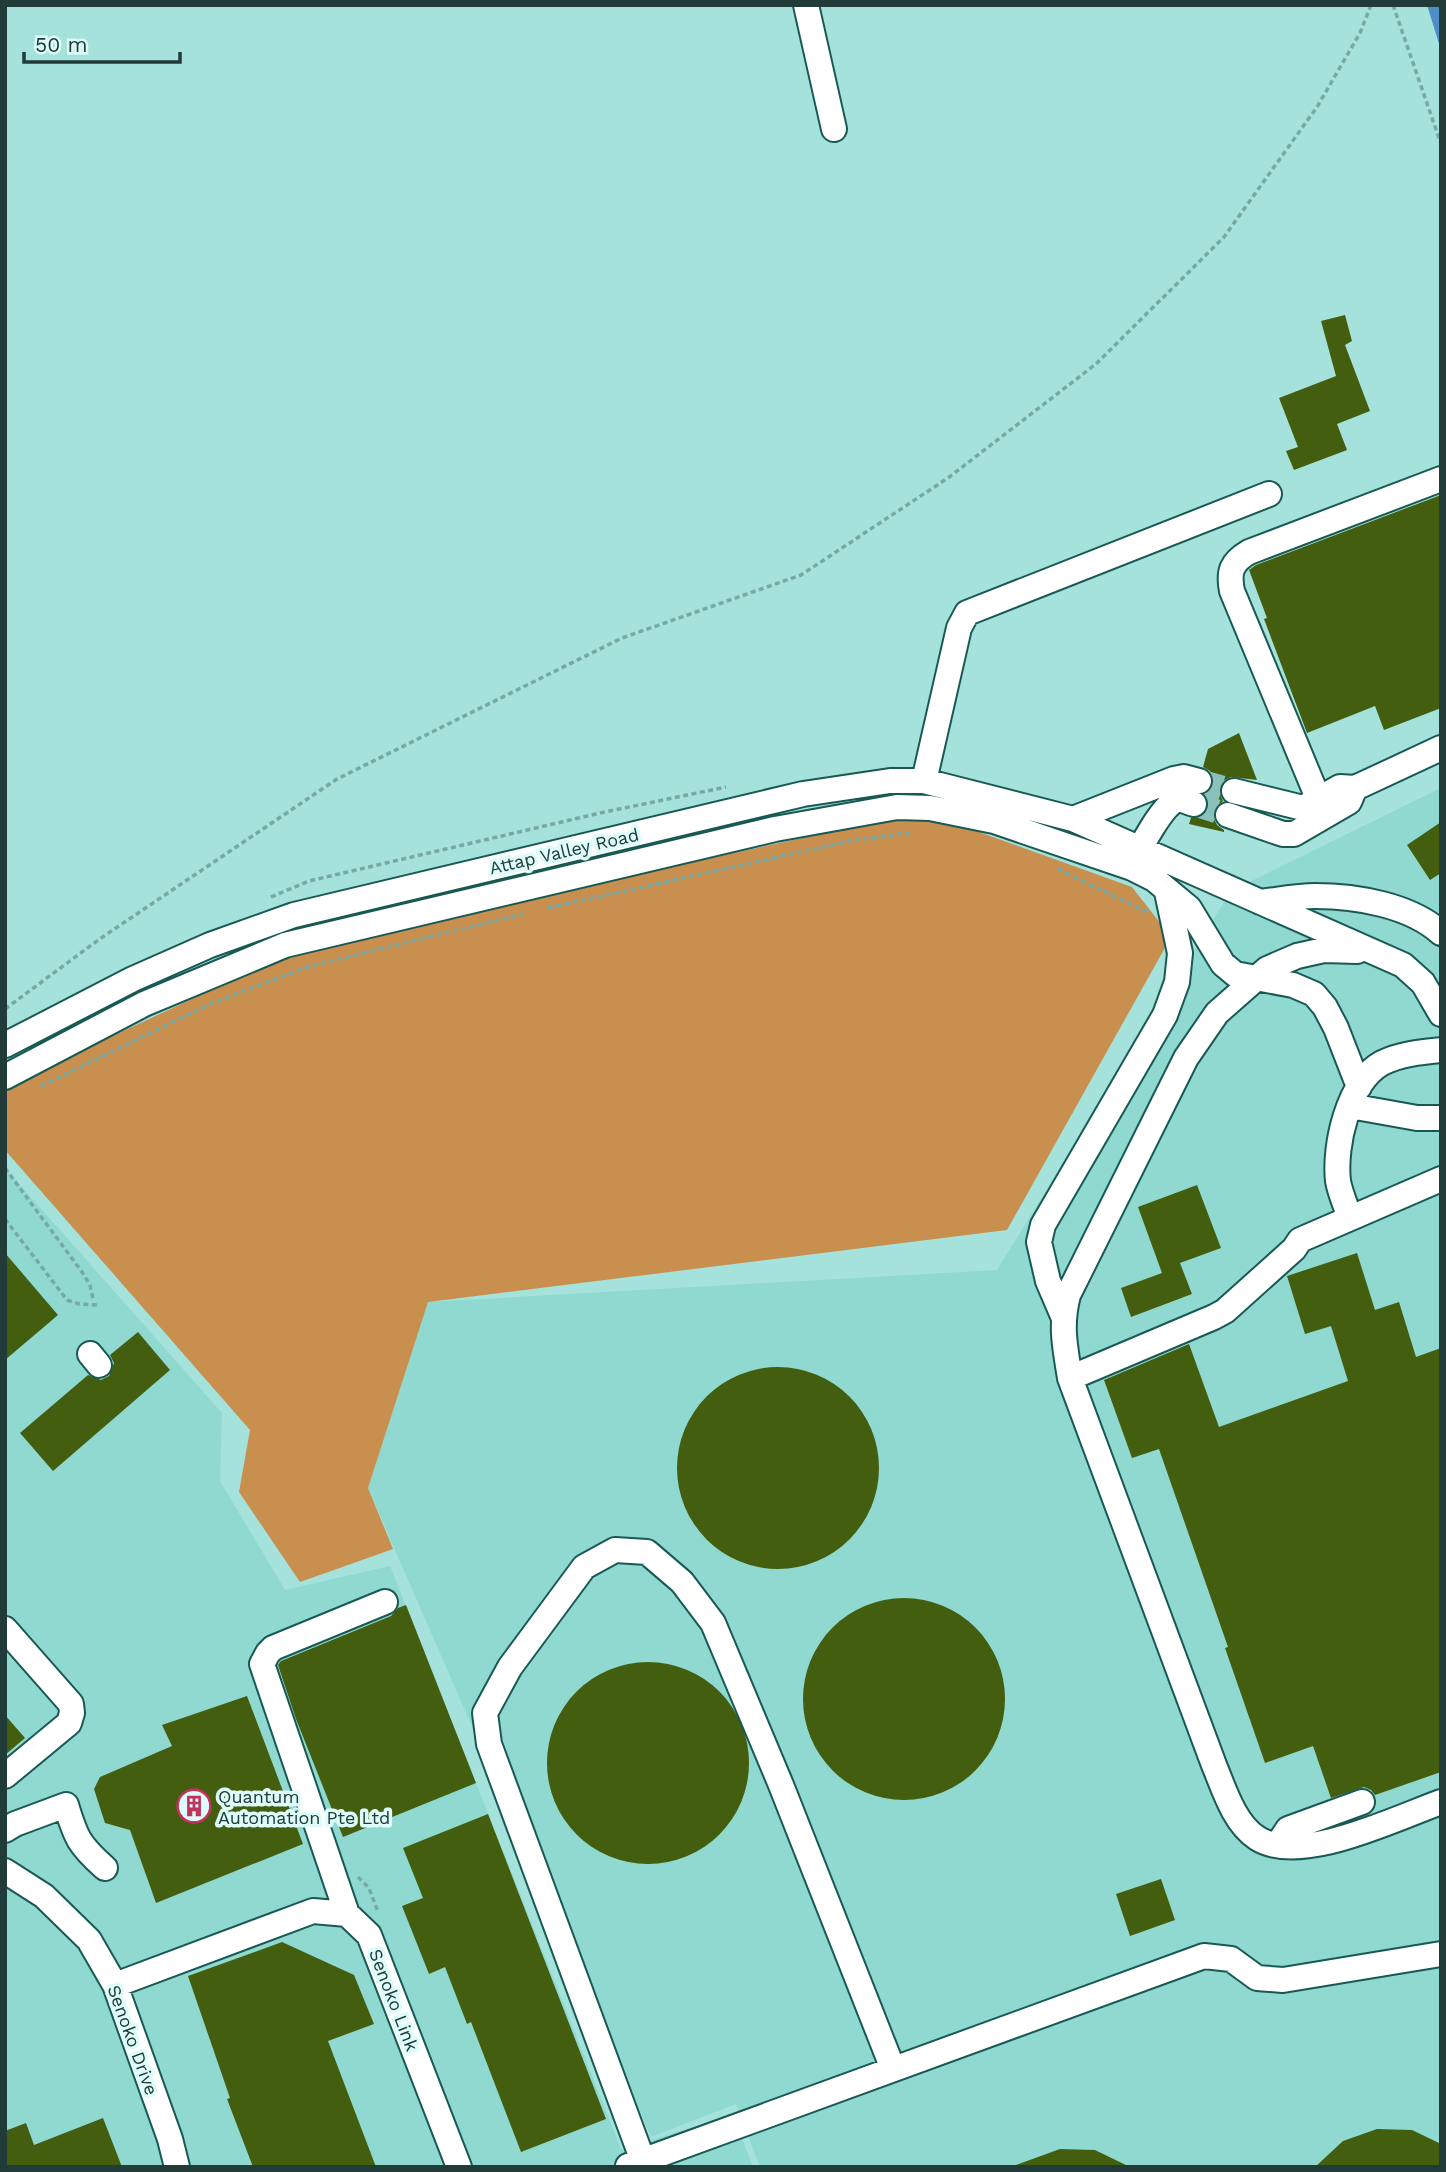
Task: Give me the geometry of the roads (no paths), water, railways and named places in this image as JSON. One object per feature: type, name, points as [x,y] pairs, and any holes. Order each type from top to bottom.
[{"type":"street","points":[[806,5],[834,129]]},
{"type":"street","points":[[1322,807],[1232,591],[1229,574],[1231,567],[1237,559],[1249,552],[1441,479]]},
{"type":"street","points":[[923,781],[959,628],[967,613],[1269,494]]},
{"type":"street","points":[[1228,815],[1294,834],[1340,787],[1354,788],[1441,748]]},
{"type":"street","points":[[1073,819],[1184,777],[1197,793],[1168,804],[1136,858]]},
{"type":"street","name":"Attap Valley Road","points":[[5,1045],[133,979],[210,945],[294,915],[803,794],[890,781],[923,781],[1073,819],[1136,858]]},
{"type":"street","points":[[1234,791],[1297,808],[1322,807]]},
{"type":"street","name":"Attap Valley Road","points":[[5,1077],[144,1004],[285,945],[775,830],[897,807],[930,808],[994,821],[1136,858]]},
{"type":"street","points":[[1136,858],[1167,892],[1189,908],[1223,964],[1235,974],[1293,985],[1314,994],[1325,1007],[1336,1028],[1355,1096]]},
{"type":"street","points":[[1136,858],[1259,902],[1403,965],[1423,983],[1441,1014]]},
{"type":"street","points":[[1063,1316],[1045,1268],[1039,1242],[1043,1225],[1165,1015],[1177,982],[1180,953],[1167,892]]},
{"type":"street","points":[[1259,902],[1314,896],[1373,903],[1411,915],[1441,933]]},
{"type":"street","points":[[1368,951],[1324,950],[1297,956],[1267,969],[1217,1013],[1186,1058],[1068,1295],[1063,1316],[1063,1335],[1070,1378],[1225,1791],[1242,1823],[1258,1839],[1297,1848],[1343,1839],[1441,1802]]},
{"type":"street","points":[[133,979],[144,1004]]},
{"type":"street","points":[[1350,1218],[1339,1185],[1337,1160],[1345,1117],[1355,1096],[1381,1064],[1410,1053],[1441,1050]]},
{"type":"street","points":[[1355,1096],[1417,1118],[1441,1118]]},
{"type":"street","points":[[1070,1378],[1214,1317],[1235,1302],[1294,1249],[1300,1240],[1441,1179]]},
{"type":"street","points":[[893,2069],[781,1785],[713,1623],[682,1582],[647,1552],[615,1550],[584,1567],[510,1667],[485,1713],[489,1745],[635,2164],[1204,1956],[1231,1959],[1257,1978],[1283,1980],[1441,1954]]},
{"type":"street","points":[[115,1985],[313,1911],[347,1914],[262,1664],[273,1648],[385,1602]]},
{"type":"street","points":[[5,1629],[71,1704],[72,1713],[69,1723],[5,1776]]},
{"type":"street","points":[[1278,1844],[1288,1829],[1362,1802]]},
{"type":"street","points":[[5,1830],[66,1805],[75,1835],[84,1849],[105,1868]]},
{"type":"street","name":"Senoko Drive","points":[[5,1871],[44,1896],[89,1940],[115,1985],[170,2138],[177,2167]]},
{"type":"street","name":"Senoko Link","points":[[347,1914],[369,1935],[459,2167]]},
{"type":"tunnel","points":[[1199,781],[1234,791]]},
{"type":"tunnel","points":[[1194,804],[1228,815]]},
{"type":"place","name":"Quantum Automation Pte Ltd","points":[[194,1806]]}]
